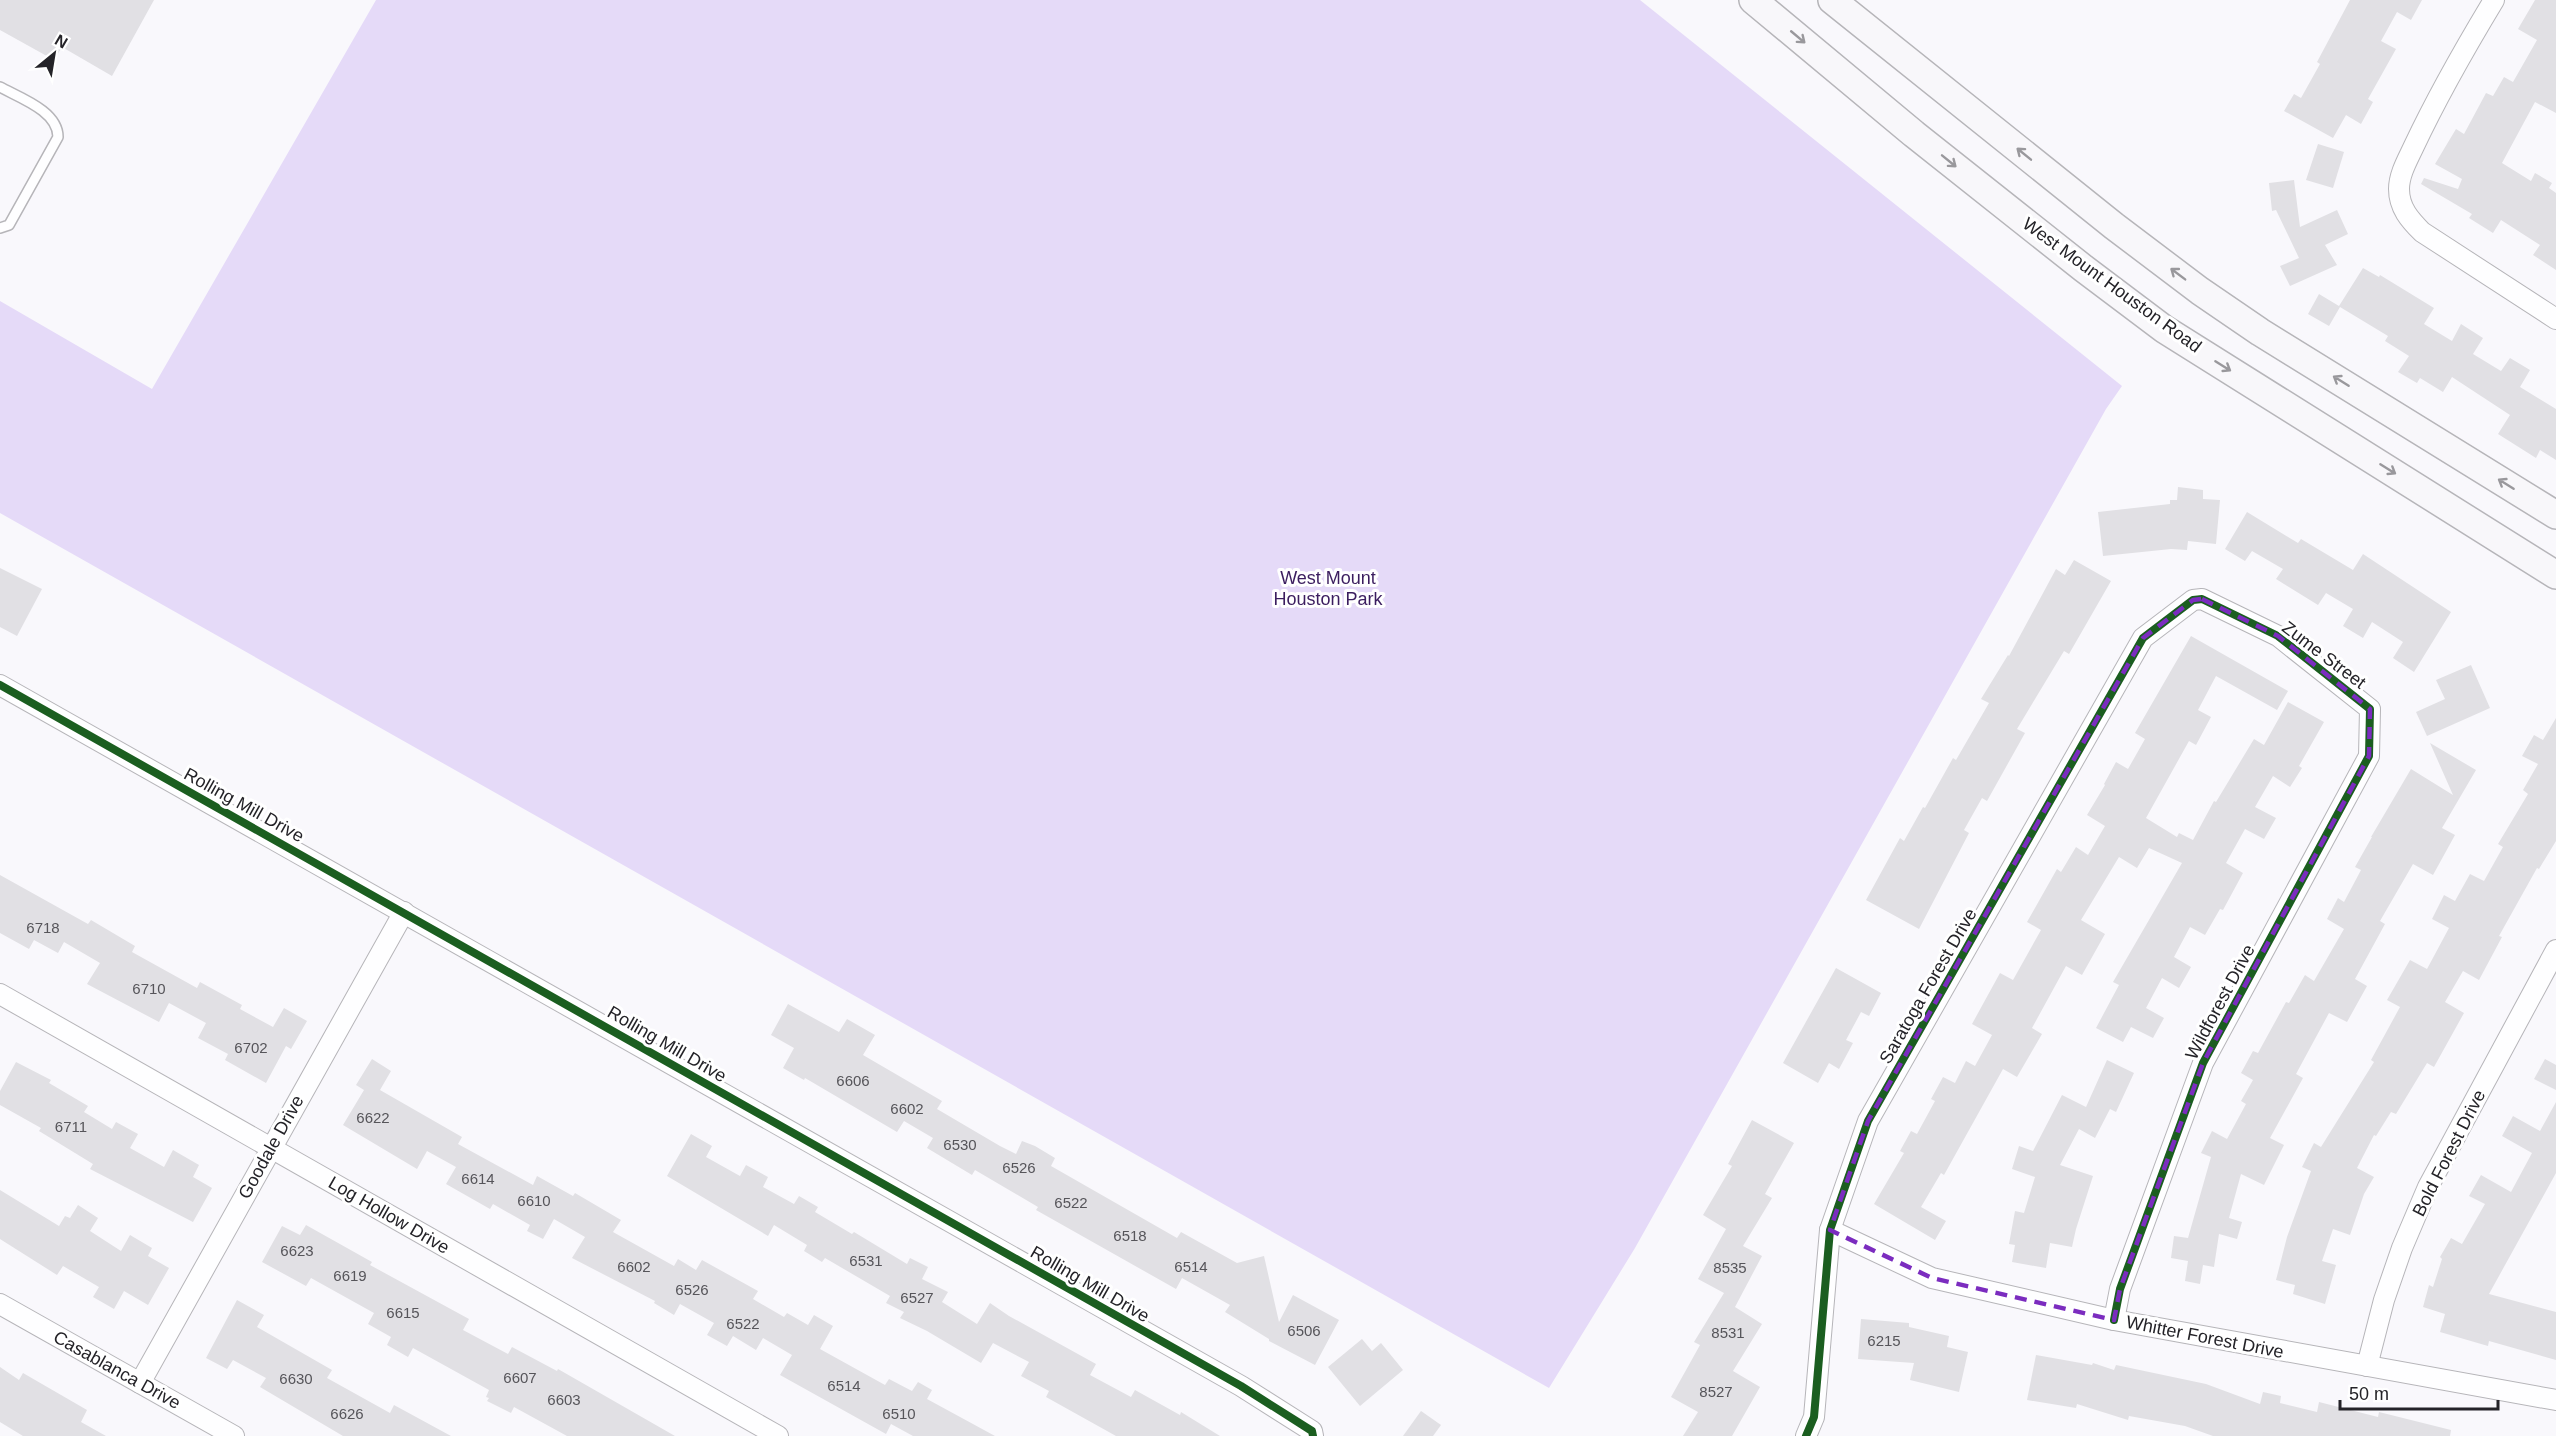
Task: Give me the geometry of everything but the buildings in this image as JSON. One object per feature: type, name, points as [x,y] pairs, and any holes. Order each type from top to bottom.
[{"type":"main road","name":"West Mount Houston Road","points":[[1753,0],[1914,134],[2083,268],[2164,328],[2556,575]]},
{"type":"main road","points":[[1832,0],[2114,226],[2199,291],[2270,338],[2556,515]]},
{"type":"street","points":[[2494,0],[2426,121],[2404,169],[2399,187],[2401,203],[2409,219],[2422,232],[2556,319]]},
{"type":"street","name":"Zume Street","points":[[2193,600],[2202,599],[2278,636],[2370,709]]},
{"type":"street","name":"Saratoga Forest Drive","points":[[1806,1436],[1814,1417],[1830,1230],[1868,1121],[2143,638],[2193,600]]},
{"type":"street","name":"Rolling Mill Drive","points":[[0,685],[1240,1386],[1312,1431],[1313,1436]]},
{"type":"street","name":"Wildforest Drive","points":[[2114,1320],[2120,1289],[2203,1063],[2369,756],[2370,709]]},
{"type":"street","name":"Goodale Drive","points":[[140,1383],[404,912]]},
{"type":"street","name":"Bold Forest Drive","points":[[2367,1366],[2384,1300],[2402,1248],[2428,1187],[2556,950]]},
{"type":"street","name":"Log Hollow Drive","points":[[0,994],[778,1436]]},
{"type":"street","name":"Whitter Forest Drive","points":[[1830,1230],[1932,1278],[2114,1320],[2556,1400]]},
{"type":"street","name":"Casablanca Drive","points":[[0,1304],[234,1436]]},
{"type":"lane","points":[[0,87],[51,117],[58,128],[58,137],[9,225],[0,228]]},
{"type":"highlighted area","points":[[2202,599],[2278,636],[2370,709],[2369,756],[2203,1063],[2120,1289],[2114,1320],[1932,1278],[1830,1230],[1868,1121],[2143,638],[2193,600]]},
{"type":"green space","name":"West Mount Houston Park","points":[[376,0],[1640,0],[2122,386],[2106,409],[1635,1248],[1549,1388],[0,513],[0,301],[152,389]]},
{"type":"cycle path","points":[[1806,1436],[1814,1417],[1830,1230],[1868,1121],[2143,638],[2193,600],[2202,599],[2278,636],[2370,709],[2369,756],[2203,1063],[2120,1289],[2114,1320]]},
{"type":"cycle path","points":[[0,685],[1241,1386],[1312,1431],[1313,1436]]}]
